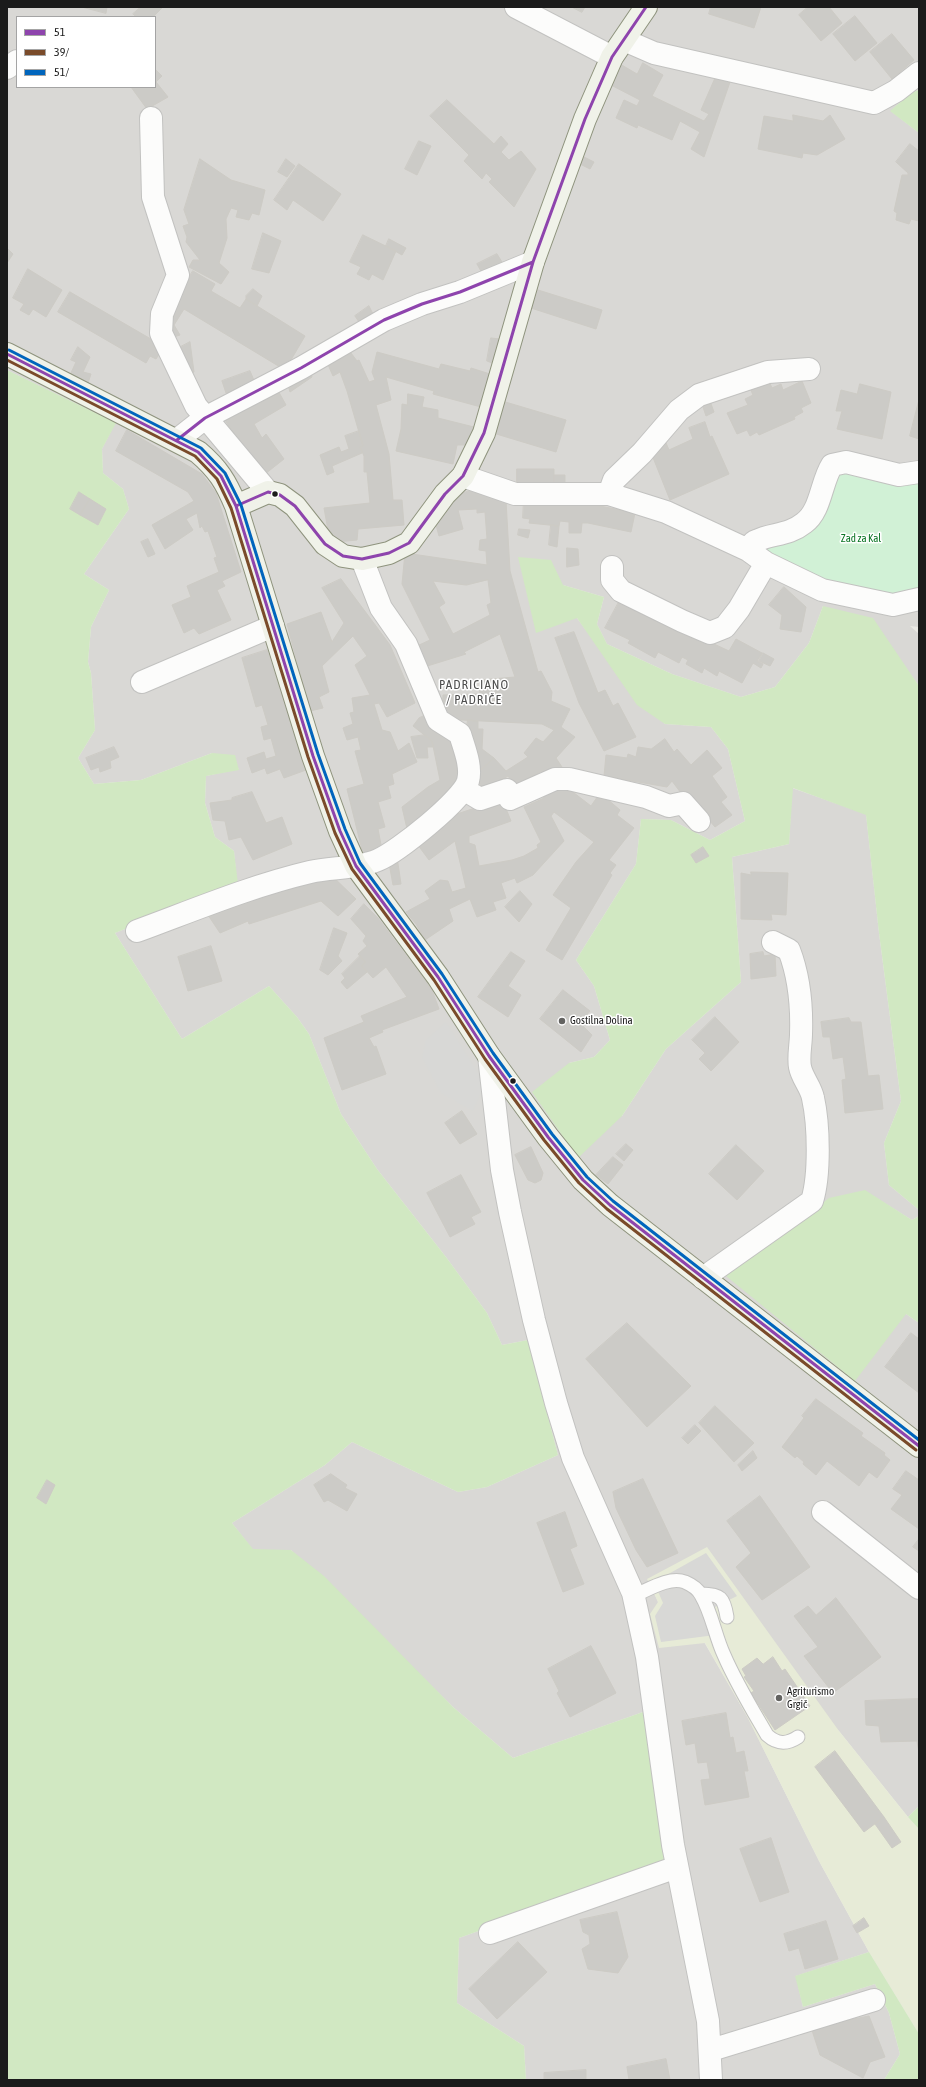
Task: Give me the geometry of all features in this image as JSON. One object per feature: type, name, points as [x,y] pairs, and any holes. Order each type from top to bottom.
[{"type":"main road","points":[[236,506],[268,492],[280,495],[295,506],[325,544],[343,556],[362,559],[389,553],[409,543],[445,494],[463,476],[484,434],[533,262],[585,119],[618,49],[646,7]]},
{"type":"main road","points":[[7,354],[84,395],[177,440],[198,452],[213,464],[225,480],[236,506],[318,770],[340,831],[356,866],[438,977],[489,1056],[548,1137],[583,1180],[610,1205],[919,1446]]},
{"type":"street","points":[[516,7],[618,49],[654,53],[874,103],[896,91],[919,73]]},
{"type":"street","points":[[7,68],[16,62]]},
{"type":"street","points":[[150,118],[153,197],[178,275],[162,314],[161,333],[196,406],[268,492]]},
{"type":"street","points":[[177,440],[205,418],[301,368],[384,320],[422,304],[460,292],[533,262]]},
{"type":"street","points":[[609,494],[614,480],[642,453],[679,410],[698,395],[768,372],[809,369]]},
{"type":"street","points":[[748,550],[754,541],[789,532],[806,522],[814,511],[826,474],[832,465],[846,462],[899,475],[919,472]]},
{"type":"street","points":[[463,476],[515,494],[609,494],[666,512],[748,550],[766,562],[822,590],[893,605],[919,599]]},
{"type":"street","points":[[137,931],[260,886],[311,872],[356,866],[378,860],[407,841],[454,803],[464,790],[469,781],[469,767],[460,734],[438,720],[406,644],[381,608],[362,559]]},
{"type":"street","points":[[612,566],[612,580],[621,591],[710,633],[725,627],[739,609],[766,562]]},
{"type":"street","points":[[142,682],[273,626]]},
{"type":"street","points":[[464,790],[480,799],[507,790],[510,799],[555,779],[569,779],[646,797],[669,806],[683,803],[699,821]]},
{"type":"street","points":[[703,1278],[812,1201],[817,1185],[815,1112],[813,1097],[800,1067],[802,1032],[800,992],[795,966],[789,950],[773,942]]},
{"type":"street","points":[[489,1056],[503,1177],[534,1320],[552,1388],[573,1458],[634,1596],[647,1657],[677,1867],[708,2021],[711,2050],[711,2080]]},
{"type":"street","points":[[823,1512],[919,1588]]},
{"type":"street","points":[[490,1933],[677,1867]]},
{"type":"street","points":[[711,2050],[874,2000]]},
{"type":"lane","points":[[634,1596],[666,1582],[675,1580],[684,1581],[694,1586],[701,1594],[724,1655],[767,1735],[774,1742],[782,1743],[798,1737]]},
{"type":"lane","points":[[701,1594],[718,1596],[723,1600],[727,1617]]},
{"type":"shaded area","points":[[7,7],[919,7],[919,90],[912,92],[891,111],[919,133],[919,627],[910,626],[919,634],[919,686],[898,657],[823,606],[809,643],[775,687],[741,697],[672,674],[607,644],[597,624],[604,597],[563,585],[577,618],[595,642],[665,724],[711,727],[728,749],[745,821],[710,840],[671,820],[641,819],[636,864],[576,960],[594,986],[610,1040],[594,1057],[569,1063],[622,1116],[666,1049],[741,982],[732,857],[789,844],[792,788],[866,814],[879,933],[901,1101],[884,1143],[889,1185],[919,1210],[919,1216],[912,1220],[865,1191],[906,1314],[919,1323],[919,1806],[908,1817],[839,1731],[648,1579],[658,1602],[704,1642],[748,1718],[819,1861],[869,1952],[796,1976],[803,2007],[875,1984],[889,2013],[900,2054],[884,2080],[526,2080],[524,2046],[457,2003],[459,1938],[669,1863],[643,1712],[513,1758],[453,1707],[291,1550],[253,1550],[232,1523],[325,1465],[352,1442],[458,1492],[487,1487],[558,1455],[528,1340],[502,1345],[487,1313],[446,1257],[377,1169],[341,1114],[309,1034],[297,1017],[269,986],[182,1039],[115,933],[237,884],[234,851],[215,837],[205,803],[206,776],[239,769],[212,753],[141,780],[94,784],[78,758],[95,730],[91,673],[88,662],[91,627],[109,590],[84,574],[129,509],[123,489],[103,473],[102,449],[115,423],[7,370]]},
{"type":"shaded area","points":[[446,1022],[485,1084],[473,1111],[441,1093],[422,1057],[426,1040]]},
{"type":"shaded area","points":[[706,1553],[737,1596],[715,1607],[723,1634],[661,1642],[655,1616],[663,1603],[654,1582]]},
{"type":"green space","points":[[919,90],[919,133],[890,111],[912,92]]},
{"type":"green space","points":[[7,370],[116,423],[102,449],[103,473],[123,489],[129,509],[84,574],[109,590],[91,627],[88,662],[91,673],[95,730],[78,758],[94,784],[141,780],[212,753],[235,755],[239,770],[206,776],[205,803],[215,837],[234,851],[238,884],[115,933],[182,1039],[269,986],[297,1017],[309,1034],[341,1114],[377,1169],[446,1257],[487,1313],[502,1345],[528,1340],[558,1455],[487,1487],[458,1492],[352,1442],[325,1465],[232,1523],[253,1549],[291,1550],[324,1576],[453,1707],[513,1758],[643,1712],[669,1863],[459,1938],[457,2003],[524,2046],[526,2080],[7,2080]]},
{"type":"green space","name":"Zad za Kal","points":[[832,465],[919,472],[919,599],[893,605],[748,550],[789,532]]},
{"type":"green space","points":[[518,557],[551,560],[563,585],[604,597],[597,624],[607,644],[672,674],[741,697],[775,687],[809,643],[823,606],[873,618],[919,686],[919,1210],[889,1185],[884,1143],[901,1101],[879,933],[866,815],[793,788],[789,844],[732,857],[741,982],[666,1049],[622,1116],[578,1158],[532,1092],[569,1063],[594,1057],[610,1040],[594,986],[576,960],[636,864],[641,819],[671,820],[710,840],[745,821],[728,749],[711,727],[665,724],[637,705],[577,618],[536,633]]},
{"type":"green space","points":[[865,1190],[912,1220],[919,1216],[919,1323],[906,1314],[855,1381],[726,1276],[829,1198]]},
{"type":"green space","points":[[707,1547],[839,1731],[919,1829],[919,2034],[869,1952],[819,1861],[748,1718],[705,1643],[659,1648],[650,1614],[658,1602],[647,1579]]},
{"type":"green space","points":[[919,1806],[919,1829],[908,1817]]},
{"type":"green space","points":[[869,1952],[919,2034],[919,2080],[884,2080],[900,2054],[889,2013],[875,1984],[803,2007],[795,1976]]},
{"type":"building","points":[[82,7],[107,7],[106,13]]},
{"type":"building","points":[[141,7],[163,7],[154,16],[135,16],[133,14]]},
{"type":"building","points":[[572,7],[585,7],[582,12]]},
{"type":"building","points":[[711,7],[761,7],[754,28],[709,14]]},
{"type":"building","points":[[808,7],[829,7],[842,23],[821,41],[799,15]]},
{"type":"building","points":[[855,16],[877,43],[855,61],[833,34]]},
{"type":"building","points":[[892,34],[914,60],[892,79],[870,52]]},
{"type":"building","points":[[643,63],[663,75],[652,96],[704,121],[709,114],[701,110],[715,78],[730,82],[704,157],[691,149],[700,132],[680,121],[672,140],[638,125],[637,128],[616,118],[624,100],[637,106],[640,100],[609,84],[620,64],[637,74]]},
{"type":"building","points":[[156,70],[162,76],[156,82]]},
{"type":"building","points":[[156,82],[168,97],[147,109],[132,88],[156,88]]},
{"type":"building","points":[[447,100],[494,144],[501,136],[508,144],[501,152],[509,160],[521,151],[536,169],[514,207],[489,182],[492,179],[486,173],[482,179],[464,161],[469,155],[430,116]]},
{"type":"building","points":[[793,115],[823,121],[830,115],[845,139],[817,155],[803,153],[802,158],[758,149],[764,116],[793,121]]},
{"type":"building","points":[[419,141],[431,146],[417,175],[405,169]]},
{"type":"building","points":[[910,144],[919,151],[919,221],[911,219],[909,224],[896,220],[897,213],[894,211],[902,175],[908,175],[908,173],[896,162]]},
{"type":"building","points":[[584,157],[594,162],[590,169],[580,164]]},
{"type":"building","points":[[200,159],[231,180],[265,190],[259,215],[252,213],[249,220],[236,217],[238,210],[231,208],[226,219],[227,238],[219,263],[229,272],[221,284],[189,267],[193,260],[200,260],[186,242],[187,237],[183,226],[189,224],[184,210]]},
{"type":"building","points":[[286,159],[295,166],[287,177],[278,172]]},
{"type":"building","points":[[299,164],[341,194],[323,221],[293,200],[287,210],[274,200]]},
{"type":"building","points":[[263,233],[281,241],[269,273],[252,269]]},
{"type":"building","points":[[363,235],[396,251],[383,280],[372,274],[369,280],[357,274],[361,267],[350,262]]},
{"type":"building","points":[[389,239],[406,248],[402,255],[386,246]]},
{"type":"building","points":[[7,248],[13,254],[7,263]]},
{"type":"building","points":[[497,254],[502,262],[482,273],[477,264]]},
{"type":"building","points":[[28,269],[62,290],[46,317],[33,309],[29,315],[20,310],[24,304],[13,298]]},
{"type":"building","points":[[193,271],[215,284],[211,291],[240,308],[246,299],[305,336],[285,370],[184,309],[174,325],[180,335],[170,338],[173,302]]},
{"type":"building","points":[[253,289],[262,296],[257,306],[246,299],[246,296]]},
{"type":"building","points":[[538,290],[602,310],[596,329],[531,308]]},
{"type":"building","points":[[70,292],[156,342],[154,349],[161,351],[156,359],[150,356],[146,363],[58,312]]},
{"type":"building","points":[[369,306],[375,318],[361,325],[355,316]]},
{"type":"building","points":[[491,338],[500,339],[492,363],[487,361]]},
{"type":"building","points":[[190,342],[194,372],[187,375],[175,350]]},
{"type":"building","points":[[78,347],[90,357],[83,372],[91,374],[88,383],[70,375],[76,362],[71,360]]},
{"type":"building","points":[[348,349],[357,361],[359,360],[369,382],[375,380],[372,372],[377,352],[439,369],[441,364],[470,371],[471,368],[490,374],[481,407],[433,394],[434,391],[386,377],[391,400],[376,405],[389,454],[393,500],[402,500],[404,525],[358,529],[357,540],[336,542],[330,541],[324,508],[370,503],[367,472],[364,472],[364,456],[360,447],[363,446],[347,391],[340,372],[333,376],[326,360]]},
{"type":"building","points":[[310,370],[312,377],[290,392],[288,385]]},
{"type":"building","points":[[250,371],[256,385],[247,390],[226,393],[222,381]]},
{"type":"building","points":[[768,379],[772,388],[781,384],[783,390],[802,381],[811,403],[801,408],[803,412],[794,417],[795,419],[759,435],[757,432],[750,436],[747,430],[737,434],[727,413],[748,405],[745,399],[753,395],[750,388]]},
{"type":"building","points":[[860,384],[891,392],[882,439],[837,429],[842,411],[836,411],[841,390],[857,394]]},
{"type":"building","points":[[276,387],[286,405],[254,424],[262,438],[266,434],[284,459],[265,474],[244,449],[223,417]]},
{"type":"building","points":[[408,394],[424,397],[422,407],[438,410],[438,418],[474,427],[466,445],[457,445],[453,464],[396,451],[401,429],[402,404],[407,405]]},
{"type":"building","points":[[919,400],[919,439],[910,436]]},
{"type":"building","points":[[502,401],[566,420],[556,452],[493,433]]},
{"type":"building","points":[[710,401],[714,412],[706,416],[702,404]]},
{"type":"building","points":[[705,422],[710,437],[712,436],[729,474],[670,500],[650,450],[666,443],[669,450],[693,439],[689,428]]},
{"type":"building","points":[[127,430],[202,474],[216,493],[241,572],[222,581],[225,586],[217,590],[231,620],[199,634],[194,628],[184,633],[172,605],[191,597],[187,586],[219,572],[214,558],[217,557],[208,531],[205,532],[202,526],[200,528],[197,513],[186,519],[193,530],[165,549],[152,525],[194,501],[188,492],[116,451]]},
{"type":"building","points":[[359,431],[363,446],[360,447],[362,453],[332,466],[334,472],[327,475],[320,455],[339,447],[341,452],[349,449],[345,436]]},
{"type":"building","points":[[517,469],[554,469],[554,488],[517,487]]},
{"type":"building","points":[[554,475],[565,475],[565,485],[554,485]]},
{"type":"building","points":[[474,489],[506,501],[510,571],[538,672],[541,671],[552,692],[551,701],[570,709],[561,727],[575,737],[556,758],[562,767],[547,778],[542,771],[515,785],[508,776],[484,791],[475,775],[494,758],[506,771],[528,757],[524,753],[536,738],[543,742],[554,730],[542,724],[442,719],[443,695],[480,694],[479,680],[515,677],[500,634],[464,652],[466,654],[424,667],[417,646],[430,640],[402,584],[405,553],[487,565],[486,551],[479,550],[480,540],[487,539],[485,512],[477,513],[477,509],[458,510],[463,529],[439,536],[433,514],[453,497]],"holes":[[[488,580],[491,603],[487,605],[490,615],[453,634],[439,607],[445,603],[433,581],[466,585]]]},
{"type":"building","points":[[79,492],[90,499],[80,515],[70,509]]},
{"type":"building","points":[[90,499],[106,509],[98,525],[80,515]]},
{"type":"building","points":[[524,500],[590,504],[635,513],[631,532],[582,523],[581,533],[569,533],[569,522],[560,521],[559,526],[529,523],[530,519],[523,518]]},
{"type":"building","points":[[551,525],[559,526],[557,547],[549,545]]},
{"type":"building","points":[[519,529],[530,530],[528,538],[518,535]]},
{"type":"building","points":[[148,539],[155,554],[148,557],[141,542]]},
{"type":"building","points":[[567,548],[578,549],[579,565],[567,567]]},
{"type":"building","points":[[341,579],[390,645],[415,703],[387,717],[379,703],[374,704],[382,730],[390,732],[398,751],[409,743],[417,762],[392,774],[394,784],[388,786],[391,798],[378,802],[385,827],[378,829],[382,850],[364,858],[347,789],[364,784],[355,751],[361,750],[358,737],[347,740],[343,728],[353,724],[350,713],[354,712],[352,698],[370,695],[355,665],[367,656],[353,636],[322,666],[329,692],[319,697],[323,708],[310,711],[287,624],[321,612],[332,642],[344,623],[322,588]]},
{"type":"building","points":[[784,587],[806,607],[801,632],[780,629],[782,615],[769,605]]},
{"type":"building","points":[[620,600],[729,651],[736,639],[762,653],[757,661],[763,664],[761,668],[753,663],[742,683],[719,671],[717,676],[704,668],[702,673],[686,664],[688,660],[682,657],[679,663],[658,652],[655,658],[628,643],[630,640],[605,628]]},
{"type":"building","points":[[574,632],[598,693],[605,690],[613,706],[618,703],[636,737],[604,751],[579,703],[555,638]]},
{"type":"building","points":[[267,650],[306,770],[284,778],[280,769],[267,774],[265,768],[252,773],[247,758],[264,752],[266,759],[276,756],[271,738],[264,740],[261,727],[268,725],[262,705],[256,707],[242,658]]},
{"type":"building","points":[[763,653],[774,659],[770,666],[759,661]]},
{"type":"building","points":[[424,716],[452,736],[460,783],[408,833],[402,807],[428,787],[440,780],[432,741],[413,726],[419,718]]},
{"type":"building","points":[[468,720],[478,721],[478,729],[483,729],[482,749],[494,758],[479,771],[466,732]]},
{"type":"building","points":[[425,735],[432,741],[433,747],[427,747],[428,758],[417,758],[411,737]]},
{"type":"building","points":[[665,739],[674,752],[677,749],[691,765],[707,750],[722,768],[712,776],[727,797],[721,802],[732,815],[715,827],[688,795],[684,797],[672,781],[667,787],[604,776],[606,755],[627,758],[628,754],[636,757],[638,747],[651,749]]},
{"type":"building","points":[[114,747],[119,757],[110,761],[111,768],[100,772],[99,767],[91,770],[86,758]]},
{"type":"building","points":[[559,784],[565,786],[591,806],[600,793],[620,810],[617,815],[634,828],[609,860],[616,865],[610,873],[612,875],[562,960],[546,950],[571,908],[553,895],[576,862],[594,842],[554,812],[551,816],[564,841],[533,875],[517,883],[515,878],[501,883],[506,898],[493,902],[496,910],[477,917],[470,899],[449,909],[453,921],[425,940],[416,924],[406,912],[430,899],[425,891],[440,880],[448,881],[452,892],[466,888],[455,841],[429,860],[415,841],[442,819],[502,799],[511,821],[469,836],[469,843],[475,845],[479,866],[512,860],[524,856],[538,848],[537,845],[541,842],[524,807],[542,799]]},
{"type":"building","points":[[252,792],[266,823],[282,817],[292,844],[253,860],[241,837],[229,840],[225,821],[213,820],[210,803],[232,800],[232,798]]},
{"type":"building","points":[[703,847],[709,856],[696,863],[691,855]]},
{"type":"building","points":[[397,857],[401,884],[393,885],[389,863]]},
{"type":"building","points":[[751,872],[788,873],[786,915],[771,914],[772,920],[741,919],[741,873],[751,875]]},
{"type":"building","points":[[329,873],[356,899],[338,916],[321,901],[249,924],[248,921],[220,933],[206,912]]},
{"type":"building","points":[[520,891],[532,904],[519,922],[505,907]]},
{"type":"building","points":[[364,904],[378,918],[432,990],[439,1009],[382,1030],[383,1032],[369,1038],[374,1047],[376,1046],[386,1074],[342,1090],[324,1038],[364,1022],[361,1016],[407,997],[386,967],[373,978],[362,966],[365,962],[358,954],[367,946],[363,941],[366,936],[351,919]]},
{"type":"building","points":[[334,928],[347,933],[338,956],[342,961],[328,975],[320,970]]},
{"type":"building","points":[[211,946],[222,981],[188,991],[178,957]]},
{"type":"building","points":[[511,952],[525,961],[508,986],[521,995],[508,1017],[478,997]]},
{"type":"building","points":[[763,952],[764,956],[775,954],[776,976],[751,979],[750,954]]},
{"type":"building","points":[[360,956],[365,962],[362,966],[367,972],[347,989],[341,982],[345,978],[342,974]]},
{"type":"building","name":"Gostilna Dolina","points":[[563,990],[590,1011],[580,1023],[592,1035],[581,1052],[540,1019]]},
{"type":"building","points":[[715,1017],[739,1042],[711,1071],[699,1059],[705,1053],[692,1040]]},
{"type":"building","points":[[849,1018],[851,1022],[861,1022],[868,1076],[879,1075],[883,1109],[845,1113],[842,1080],[846,1079],[843,1057],[833,1059],[830,1037],[823,1037],[821,1022]]},
{"type":"building","points":[[462,1111],[477,1134],[460,1144],[445,1123]]},
{"type":"building","points":[[626,1144],[633,1150],[624,1161],[616,1154]]},
{"type":"building","points":[[736,1145],[764,1171],[737,1200],[709,1174]]},
{"type":"building","points":[[531,1147],[543,1173],[541,1180],[535,1183],[528,1180],[515,1155]]},
{"type":"building","points":[[613,1157],[623,1165],[608,1184],[596,1175]]},
{"type":"building","points":[[461,1175],[481,1212],[471,1217],[475,1224],[450,1237],[427,1193]]},
{"type":"building","points":[[627,1323],[691,1386],[647,1427],[586,1359]]},
{"type":"building","points":[[911,1333],[919,1339],[919,1393],[885,1367]]},
{"type":"building","points":[[816,1399],[863,1433],[861,1436],[885,1453],[884,1455],[890,1460],[877,1478],[869,1472],[859,1486],[827,1461],[816,1475],[803,1464],[804,1462],[797,1456],[795,1458],[782,1447],[804,1418],[802,1416]]},
{"type":"building","points":[[715,1406],[754,1443],[734,1462],[699,1423]]},
{"type":"building","points":[[695,1425],[701,1431],[688,1444],[682,1438]]},
{"type":"building","points":[[753,1451],[757,1458],[742,1471],[738,1465]]},
{"type":"building","points":[[906,1471],[919,1480],[919,1529],[891,1509],[902,1495],[893,1489]]},
{"type":"building","points":[[331,1474],[347,1485],[345,1488],[357,1494],[347,1511],[328,1500],[324,1502],[314,1485]]},
{"type":"building","points":[[643,1479],[678,1553],[647,1567],[636,1550],[616,1508],[613,1492]]},
{"type":"building","points":[[47,1480],[55,1485],[46,1504],[37,1498]]},
{"type":"building","points":[[760,1496],[810,1567],[762,1600],[736,1567],[751,1553],[727,1521]]},
{"type":"building","points":[[565,1512],[577,1546],[570,1549],[584,1584],[563,1592],[537,1523]]},
{"type":"building","points":[[919,1539],[919,1551],[913,1547]]},
{"type":"building","points":[[836,1598],[881,1657],[833,1693],[804,1656],[818,1647],[794,1616],[808,1606],[816,1615]]},
{"type":"building","points":[[591,1646],[616,1693],[570,1717],[557,1693],[559,1691],[548,1669]]},
{"type":"building","name":"Agriturismo Grgič","points":[[773,1657],[782,1671],[785,1669],[810,1706],[775,1730],[751,1693],[754,1691],[744,1677],[746,1676],[742,1669],[757,1658],[763,1664]]},
{"type":"building","points":[[919,1699],[919,1753],[917,1741],[881,1742],[879,1726],[866,1725],[865,1701]]},
{"type":"building","points":[[726,1713],[730,1738],[733,1737],[736,1753],[744,1751],[748,1771],[744,1771],[749,1797],[705,1805],[701,1780],[710,1779],[707,1762],[698,1763],[695,1743],[686,1745],[682,1721]]},
{"type":"building","points":[[835,1751],[884,1817],[864,1832],[815,1767]]},
{"type":"building","points":[[884,1817],[901,1842],[892,1848],[875,1824]]},
{"type":"building","points":[[771,1838],[789,1892],[760,1902],[740,1849]]},
{"type":"building","points":[[617,1912],[628,1957],[618,1973],[588,1969],[582,1949],[590,1944],[589,1935],[583,1932],[580,1920]]},
{"type":"building","points":[[864,1918],[869,1926],[857,1933],[853,1926]]},
{"type":"building","points":[[826,1921],[838,1959],[805,1969],[799,1948],[789,1951],[784,1934]]},
{"type":"building","points":[[518,1942],[547,1972],[497,2019],[469,1989]]},
{"type":"building","points":[[839,2015],[849,2020],[869,2016],[885,2057],[870,2062],[863,2078],[820,2055],[810,2024]]},
{"type":"building","points":[[666,2059],[670,2080],[629,2080],[627,2067]]},
{"type":"building","points":[[586,2070],[586,2080],[544,2080],[544,2073]]},
{"type":"transit line","name":"51","points":[[236,506],[268,492],[280,495],[295,506],[325,544],[343,556],[362,559],[389,553],[409,543],[445,494],[463,476],[484,433],[533,262],[585,119],[612,57],[646,7]]},
{"type":"transit line","name":"51","points":[[177,440],[205,418],[301,368],[384,320],[422,304],[460,292],[533,262]]},
{"type":"transit line","name":"51/","points":[[9,350],[201,448],[225,473],[241,505],[318,754],[345,829],[360,863],[442,974],[493,1053],[552,1134],[587,1177],[613,1201],[919,1440]]},
{"type":"transit line","name":"51","points":[[7,354],[198,452],[221,476],[236,506],[313,756],[340,831],[356,866],[438,977],[489,1056],[548,1137],[583,1180],[610,1205],[919,1446]]},
{"type":"transit line","name":"39/","points":[[7,360],[195,456],[217,479],[231,508],[308,757],[335,833],[352,869],[434,980],[485,1059],[544,1140],[579,1183],[607,1209],[916,1450]]},
{"type":"place","name":"Gostilna Dolina","points":[[562,1021]]},
{"type":"place","name":"Agriturismo Grgič","points":[[779,1698]]},
{"type":"district","name":"PADRICIANO / PADRIČE","points":[[474,692]]}]
